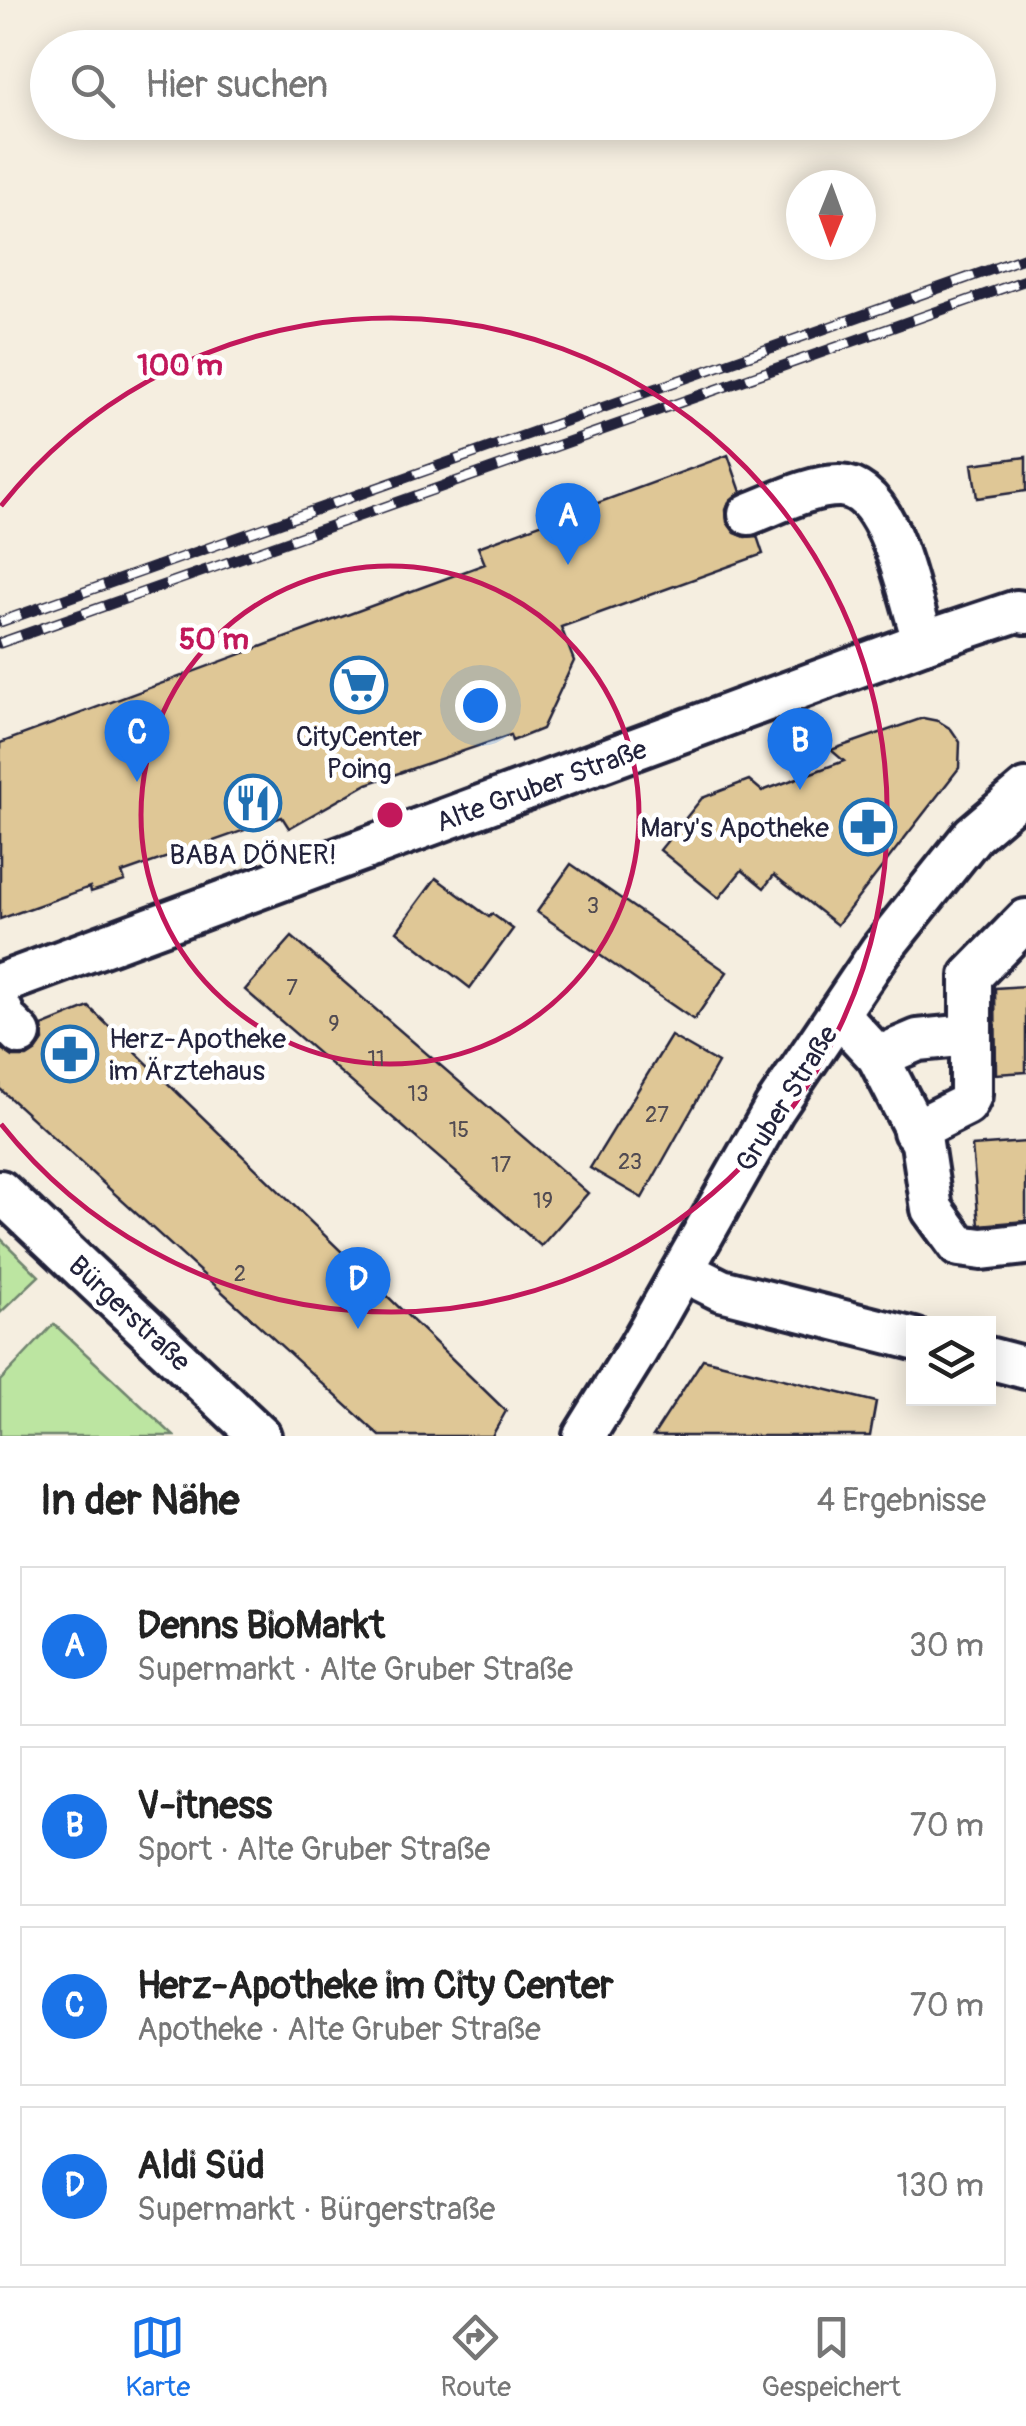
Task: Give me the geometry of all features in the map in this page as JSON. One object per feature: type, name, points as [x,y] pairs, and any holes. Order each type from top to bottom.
[{"type":"street","points":[[749,514],[816,490],[856,488],[882,517],[924,642]]},
{"type":"street","name":"Alte Gruber Straße","points":[[0,984],[924,642],[1017,611],[1026,614]]},
{"type":"street","name":"Gruber Straße","points":[[584,1436],[774,1109],[881,950],[973,835],[1026,790]]},
{"type":"street","points":[[914,1131],[966,1104],[971,1095],[971,976],[1026,920]]},
{"type":"street","points":[[838,1014],[878,1056],[922,1143],[932,1208],[959,1246],[982,1249],[1026,1244]]},
{"type":"street","points":[[878,1056],[918,1040],[970,1036]]},
{"type":"street","name":"Bürgerstraße","points":[[0,1191],[260,1436]]},
{"type":"street","points":[[683,1271],[721,1290],[906,1337]]},
{"type":"street","points":[[996,1360],[1026,1368]]},
{"type":"green space","points":[[0,1238],[39,1276],[0,1313]]},
{"type":"green space","points":[[54,1324],[174,1436],[0,1436],[0,1381]]},
{"type":"building","name":"CityCenter Poing","points":[[728,455],[741,492],[730,500],[727,522],[735,533],[757,536],[763,554],[561,627],[574,661],[542,729],[512,741],[510,735],[367,784],[289,828],[282,817],[122,873],[125,881],[91,892],[90,887],[0,919],[0,743],[485,564],[478,547]]},
{"type":"building","points":[[1026,457],[1026,491],[977,498],[972,464]]},
{"type":"building","points":[[923,718],[951,729],[960,742],[959,768],[837,925],[774,875],[764,888],[742,870],[719,898],[660,850],[702,798],[749,780],[762,791],[844,761],[831,750]]},
{"type":"building","points":[[571,864],[727,972],[694,1020],[537,912]]},
{"type":"building","points":[[436,878],[489,917],[492,914],[513,929],[470,988],[397,931]]},
{"type":"building","points":[[292,937],[588,1193],[541,1246],[245,990]]},
{"type":"building","points":[[1026,986],[1026,1072],[996,1074],[995,988]]},
{"type":"building","points":[[89,1007],[506,1411],[492,1436],[380,1436],[0,1089],[0,1048],[13,1057],[27,1057],[43,1041],[42,1026]]},
{"type":"building","points":[[671,1036],[718,1063],[642,1198],[590,1168]]},
{"type":"building","points":[[1026,1142],[1026,1221],[979,1225],[972,1146]]},
{"type":"building","points":[[703,1359],[876,1402],[870,1436],[653,1436]]},
{"type":"railway","points":[[0,622],[1026,257]]},
{"type":"railway","points":[[0,643],[1026,280]]},
{"type":"place","name":"Denns BioMarkt","points":[[568,565]]},
{"type":"place","name":"CityCenter Poing","points":[[359,685]]},
{"type":"place","name":"Herz-Apotheke im City Center","points":[[137,782]]},
{"type":"place","name":"V-itness","points":[[800,790]]},
{"type":"place","name":"BABA DÖNER!","points":[[253,803]]},
{"type":"place","name":"Mary's Apotheke","points":[[868,827]]},
{"type":"place","name":"Herz-Apotheke im Ärztehaus","points":[[70,1054]]},
{"type":"place","name":"Aldi Süd","points":[[358,1329]]}]
